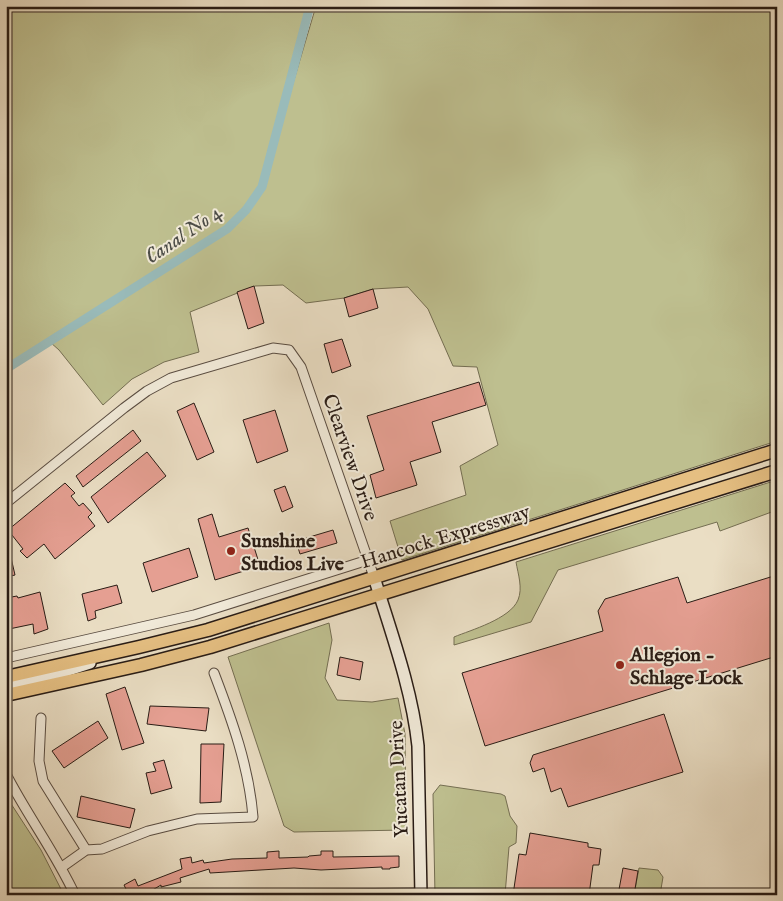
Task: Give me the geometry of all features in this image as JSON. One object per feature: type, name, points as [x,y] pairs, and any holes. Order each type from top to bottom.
[{"type":"main road","name":"Hancock Expressway","points":[[6,677],[112,654],[208,630],[777,450]]},
{"type":"main road","name":"Hancock Expressway","points":[[6,695],[184,654],[777,471]]},
{"type":"street","name":"Clearview Drive","points":[[6,503],[147,391],[171,378],[266,349],[283,348],[290,350],[301,367],[374,577]]},
{"type":"street","points":[[6,658],[194,615],[368,560]]},
{"type":"street","name":"Yucatan Drive","points":[[374,577],[405,678],[416,725],[421,894]]},
{"type":"street","points":[[6,686],[56,674],[112,654]]},
{"type":"street","points":[[62,867],[86,850],[102,849],[148,831],[196,819],[253,817],[246,766],[226,703],[214,673]]},
{"type":"street","points":[[41,718],[39,761],[43,781],[86,850]]},
{"type":"street","points":[[6,774],[62,867],[75,895]]},
{"type":"street","points":[[235,895],[421,894]]},
{"type":"green space","points":[[6,6],[310,6],[269,164],[316,6],[777,6],[777,441],[402,560],[390,521],[466,495],[460,466],[498,445],[477,367],[453,366],[428,309],[408,287],[373,289],[344,298],[306,303],[283,285],[255,286],[190,312],[199,352],[164,362],[132,379],[103,405],[59,350],[50,342],[6,371]]},
{"type":"green space","points":[[777,480],[777,510],[720,531],[717,522],[558,570],[531,622],[454,645],[454,637],[499,618],[514,607],[520,591],[516,562]]},
{"type":"green space","points":[[329,623],[332,640],[325,678],[337,700],[372,702],[398,698],[405,734],[406,830],[294,832],[284,826],[228,657]]},
{"type":"green space","points":[[440,785],[505,796],[510,816],[517,826],[516,843],[509,847],[505,895],[435,895],[433,794]]},
{"type":"green space","points":[[6,796],[41,850],[64,895],[6,895]]},
{"type":"green space","points":[[639,868],[658,870],[663,877],[660,895],[634,895]]},
{"type":"building","points":[[254,286],[264,323],[248,329],[237,292]]},
{"type":"building","points":[[373,289],[378,308],[349,317],[344,298]]},
{"type":"building","points":[[342,339],[351,366],[332,373],[324,344]]},
{"type":"building","points":[[479,382],[486,405],[432,422],[441,452],[410,462],[417,485],[376,498],[370,475],[384,470],[367,416]]},
{"type":"building","points":[[194,403],[214,452],[197,460],[177,411]]},
{"type":"building","points":[[275,410],[288,451],[257,463],[243,420]]},
{"type":"building","points":[[133,430],[141,441],[83,487],[76,476]]},
{"type":"building","points":[[147,452],[166,476],[108,523],[91,497]]},
{"type":"building","points":[[65,483],[75,493],[71,496],[79,506],[83,503],[92,513],[88,517],[95,526],[55,559],[44,544],[27,558],[20,551],[23,549],[8,530]]},
{"type":"building","points":[[285,486],[293,507],[282,512],[274,490]]},
{"type":"building","name":"Sunshine Studios Live","points":[[212,514],[219,537],[248,528],[260,566],[215,580],[198,519]]},
{"type":"building","points":[[333,530],[337,543],[300,554],[296,541]]},
{"type":"building","points":[[189,548],[198,577],[152,592],[143,563]]},
{"type":"building","points":[[9,549],[15,575],[6,577],[6,550]]},
{"type":"building","name":"Allegion - Schlage Lock","points":[[777,575],[777,656],[485,746],[462,673],[603,631],[598,611],[605,599],[678,577],[687,603]]},
{"type":"building","points":[[117,585],[122,603],[95,611],[96,618],[88,621],[82,594]]},
{"type":"building","points":[[40,592],[48,629],[34,634],[33,624],[9,629],[6,615],[6,598],[17,596],[18,598]]},
{"type":"building","points":[[340,657],[363,662],[360,680],[337,675]]},
{"type":"building","points":[[125,687],[144,743],[122,750],[106,694]]},
{"type":"building","points":[[150,706],[209,708],[206,731],[147,724]]},
{"type":"building","points":[[664,714],[683,772],[568,807],[561,788],[551,792],[544,768],[533,772],[530,763],[533,755]]},
{"type":"building","points":[[98,721],[108,738],[64,768],[52,751]]},
{"type":"building","points":[[201,744],[224,744],[221,802],[200,803]]},
{"type":"building","points":[[164,760],[172,788],[151,794],[146,773],[156,771],[153,763]]},
{"type":"building","points":[[81,796],[135,809],[130,828],[77,817]]},
{"type":"building","points":[[530,833],[588,843],[588,847],[601,849],[599,865],[593,865],[589,895],[513,895],[519,854],[526,855]]},
{"type":"building","points":[[279,851],[279,858],[321,855],[321,851],[333,851],[333,857],[399,856],[399,867],[390,869],[382,869],[382,867],[321,870],[294,868],[210,873],[209,869],[180,878],[181,882],[161,887],[161,885],[144,895],[129,895],[124,885],[135,879],[138,886],[182,869],[180,859],[191,857],[192,863],[203,860],[204,863],[232,859],[267,858],[267,852]]},
{"type":"building","points":[[623,868],[638,871],[634,895],[618,895]]},
{"type":"waterway","name":"Canal No 4","points":[[6,369],[227,229],[246,210],[262,187],[310,6]]},
{"type":"place","name":"Sunshine Studios Live","points":[[231,551]]},
{"type":"place","name":"Allegion - Schlage Lock","points":[[620,665]]}]
